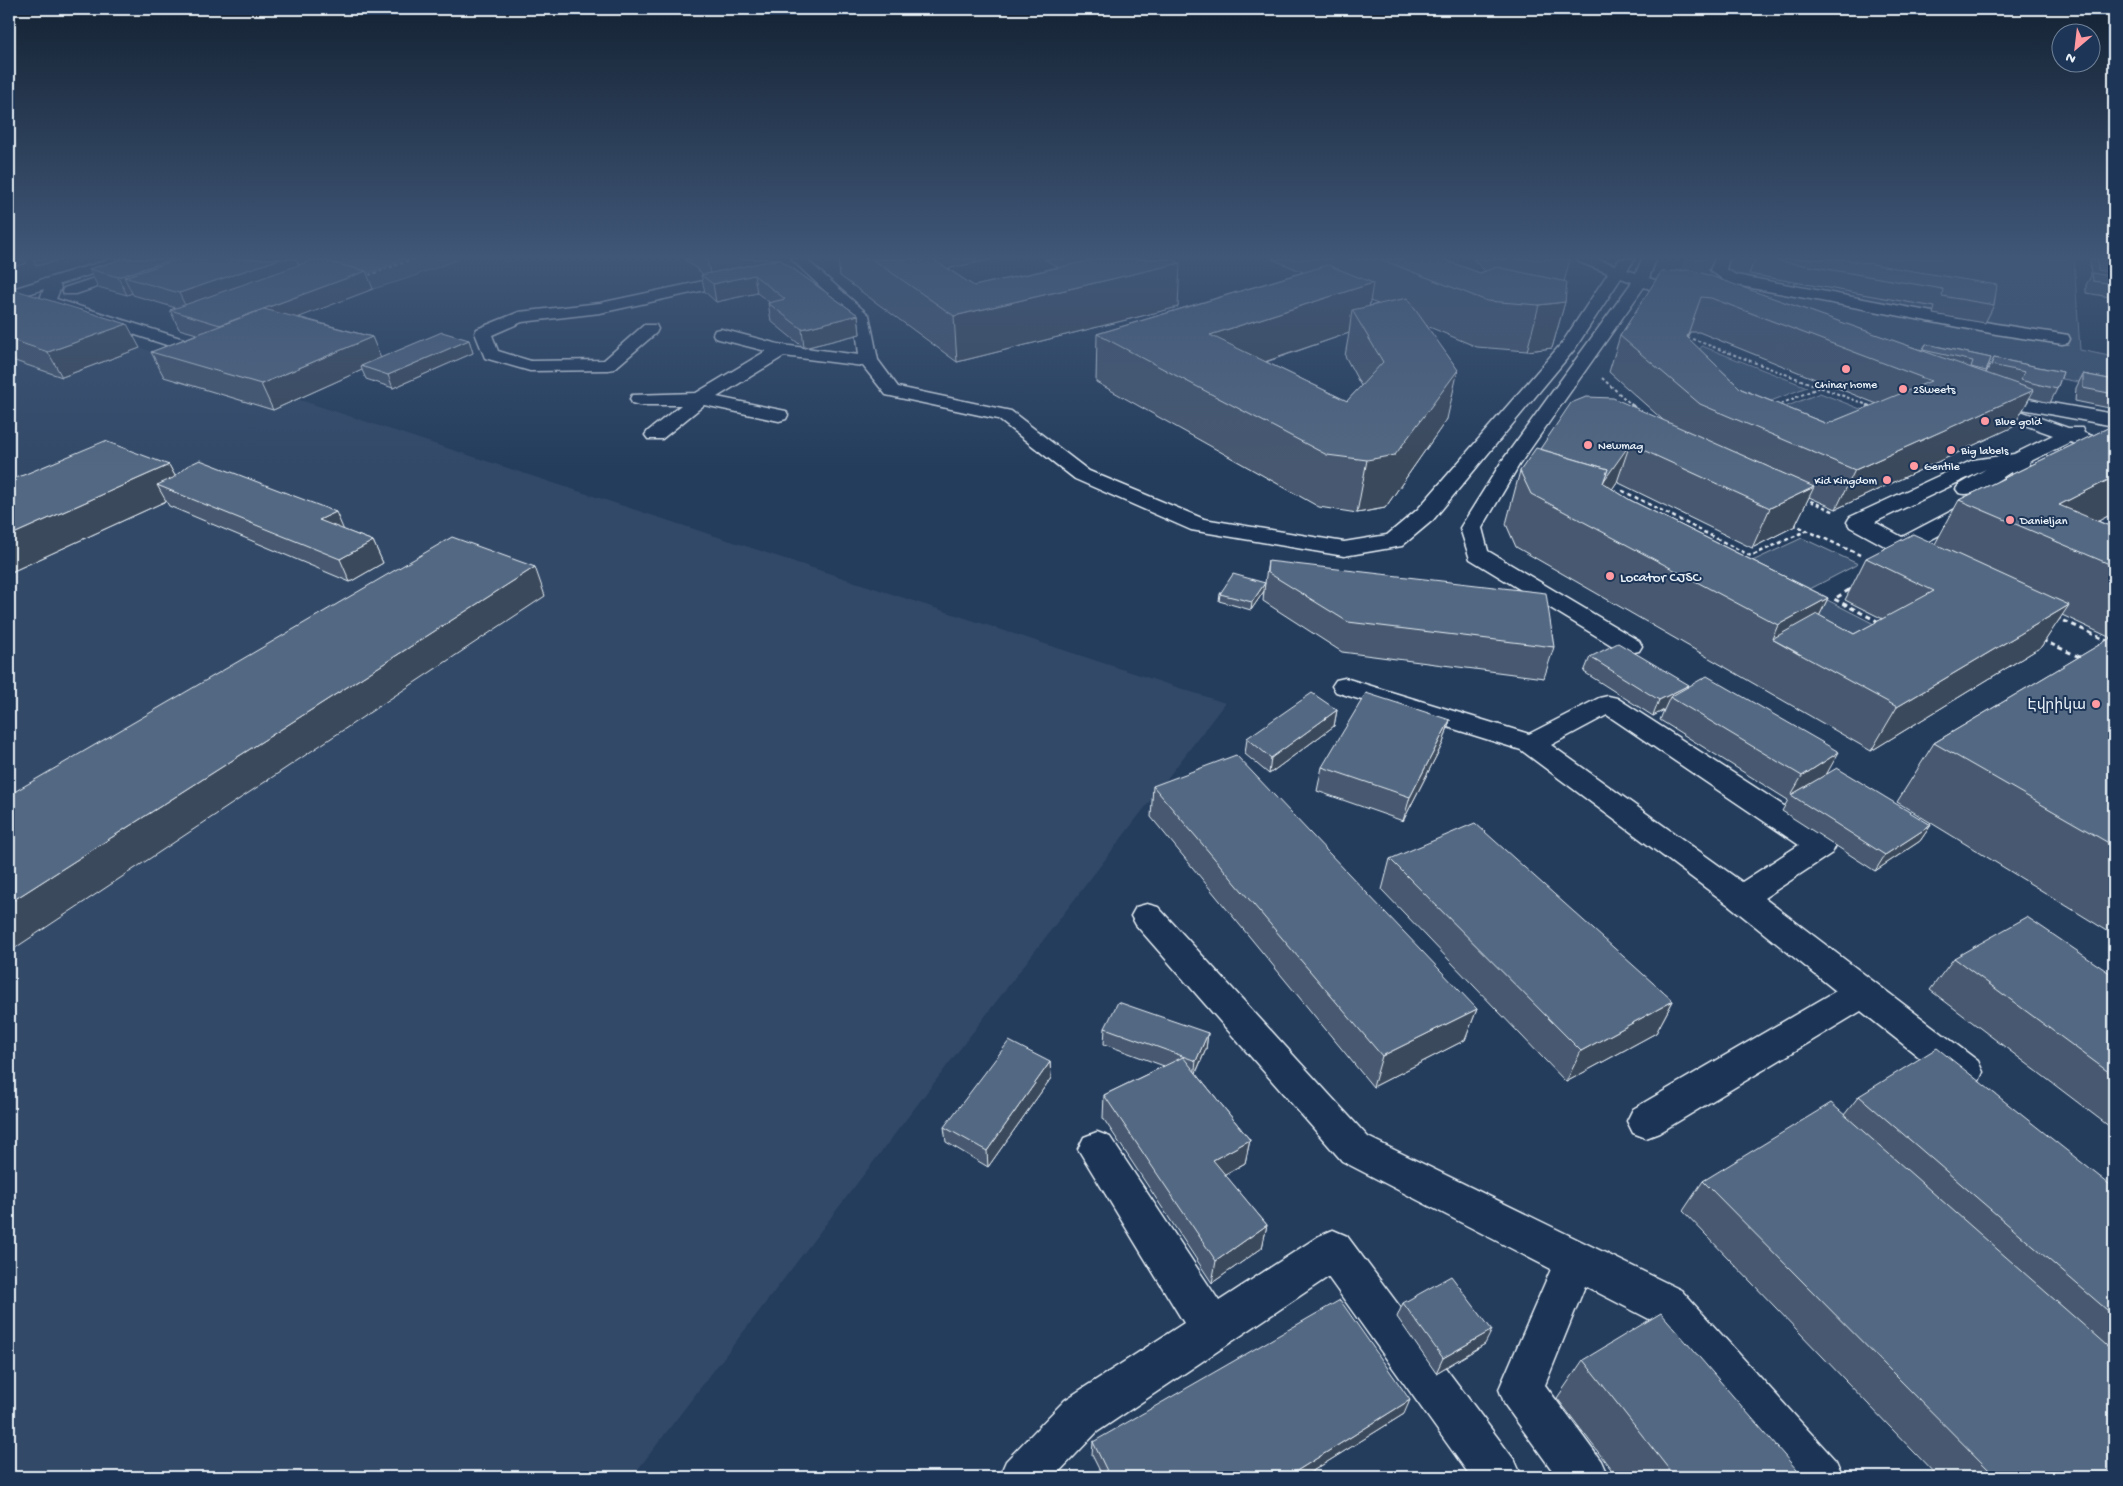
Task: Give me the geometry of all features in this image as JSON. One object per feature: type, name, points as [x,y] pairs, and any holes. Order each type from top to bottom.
[{"type":"street","points":[[131,328],[203,351]]},
{"type":"street","points":[[149,334],[164,328]]},
{"type":"street","points":[[493,328],[483,333],[491,354],[530,366],[608,365],[650,329]]},
{"type":"street","points":[[864,328],[869,361],[892,391],[1004,415],[1082,475],[1199,525],[1344,549],[1394,541],[1425,515],[1568,346],[1580,328]]},
{"type":"street","points":[[1603,328],[1490,492],[1470,528],[1478,554],[1630,646]]},
{"type":"street","points":[[1993,328],[2062,339]]},
{"type":"street","points":[[721,334],[781,350],[869,361]]},
{"type":"street","points":[[655,435],[700,399],[781,350]]},
{"type":"street","points":[[2114,446],[2072,433],[1970,396],[2007,407],[2072,433],[2114,451]]},
{"type":"street","points":[[639,399],[700,399],[779,416]]},
{"type":"street","points":[[2007,407],[2019,403],[2114,420]]},
{"type":"street","points":[[1966,489],[2072,433]]},
{"type":"street","points":[[1858,522],[1902,546],[2024,481],[2018,460]]},
{"type":"street","points":[[1858,522],[1980,464],[2018,460]]},
{"type":"street","points":[[1345,686],[1531,744],[1740,898],[1988,1090]]},
{"type":"street","points":[[1531,744],[1608,704],[1821,845],[1740,898]]},
{"type":"street","points":[[1147,916],[1355,1149],[1666,1305],[1820,1477]]},
{"type":"street","points":[[1646,1121],[1862,993]]},
{"type":"street","points":[[1097,1149],[1213,1330]]},
{"type":"street","points":[[1022,1477],[1081,1416],[1333,1250],[1499,1477]]},
{"type":"street","points":[[1576,1260],[1521,1389],[1585,1477]]},
{"type":"path","points":[[1687,338],[1701,341],[1882,411]]},
{"type":"path","points":[[1696,347],[1701,341]]},
{"type":"path","points":[[1595,373],[1644,416]]},
{"type":"path","points":[[1776,406],[1820,387]]},
{"type":"path","points":[[1768,403],[1785,410]]},
{"type":"path","points":[[1616,499],[1623,491],[1751,556],[1808,530]]},
{"type":"path","points":[[1797,495],[1858,522]]},
{"type":"path","points":[[1790,522],[1862,556]]},
{"type":"path","points":[[1858,586],[1834,599],[1882,624]]},
{"type":"path","points":[[2052,615],[2114,644]]},
{"type":"path","points":[[2033,635],[2087,661]]},
{"type":"shaded area","points":[[9,328],[81,328],[1225,703],[632,1477],[9,1477]]},
{"type":"shaded area","points":[[1834,328],[2079,328],[2080,350],[2114,357],[2114,389],[1878,343]]},
{"type":"shaded area","points":[[1702,346],[1807,387],[1771,401],[1688,367]]},
{"type":"shaded area","points":[[1820,393],[1878,416],[1844,431],[1785,407]]},
{"type":"shaded area","points":[[1802,538],[1858,564],[1808,590],[1876,625],[1817,657],[1746,564]]},
{"type":"building","points":[[9,328],[115,328],[48,352],[9,339]]},
{"type":"building","points":[[213,328],[339,328],[372,337],[261,384],[151,352]]},
{"type":"building","points":[[1116,328],[1231,328],[1210,335],[1347,401],[1383,362],[1363,328],[1428,328],[1458,370],[1395,455],[1367,460],[1327,455],[1097,334]]},
{"type":"building","points":[[1625,328],[1690,328],[1687,337],[1741,389],[1827,424],[1931,381],[1791,328],[1859,328],[2034,390],[1855,470],[1700,404],[1620,336]]},
{"type":"building","points":[[442,332],[469,340],[388,375],[361,366]]},
{"type":"building","points":[[1926,344],[1991,358],[1986,371],[1971,367],[1973,361],[1923,350]]},
{"type":"building","points":[[1994,358],[2063,372],[2057,389],[2020,380],[2025,372],[1991,365]]},
{"type":"building","points":[[2083,374],[2114,380],[2114,394],[2083,388]]},
{"type":"building","points":[[1586,397],[1613,398],[1814,487],[1770,508],[1630,444],[1603,482],[1608,469],[1540,449],[1571,403]]},
{"type":"building","points":[[2114,425],[2114,477],[2059,505],[2114,528],[2114,566],[1959,500]]},
{"type":"building","points":[[105,441],[169,465],[9,536],[9,481]]},
{"type":"building","points":[[1536,448],[1608,469],[1603,483],[1630,500],[1828,598],[1778,625],[1531,494],[1520,471]]},
{"type":"building","points":[[200,460],[336,512],[319,520],[373,541],[340,559],[157,485],[173,478],[187,466]]},
{"type":"building","points":[[1913,534],[2069,605],[1897,707],[1772,639],[1817,614],[1854,634],[1934,591],[1866,558]]},
{"type":"building","points":[[452,537],[535,567],[9,903],[9,795]]},
{"type":"building","points":[[1268,561],[1546,593],[1554,647],[1348,622],[1267,572]]},
{"type":"building","points":[[1233,574],[1265,583],[1252,602],[1220,594]]},
{"type":"building","points":[[2114,636],[2114,846],[1934,743]]},
{"type":"building","points":[[1618,643],[1689,685],[1659,700],[1590,657]]},
{"type":"building","points":[[1707,676],[1839,752],[1802,776],[1670,697]]},
{"type":"building","points":[[1312,693],[1337,710],[1271,758],[1247,738]]},
{"type":"building","points":[[1366,693],[1450,720],[1410,797],[1322,767]]},
{"type":"building","points":[[1236,755],[1477,1009],[1382,1056],[1153,786]]},
{"type":"building","points":[[1837,768],[1931,825],[1885,855],[1791,795]]},
{"type":"building","points":[[1475,823],[1673,1001],[1581,1051],[1390,859]]},
{"type":"building","points":[[2027,917],[2114,976],[2114,1076],[1954,958]]},
{"type":"building","points":[[1118,1002],[1208,1033],[1196,1061],[1105,1028]]},
{"type":"building","points":[[1009,1041],[1050,1062],[987,1151],[944,1127]]},
{"type":"building","points":[[1937,1048],[2114,1188],[2114,1316],[1859,1096]]},
{"type":"building","points":[[1183,1057],[1250,1140],[1213,1160],[1267,1225],[1216,1261],[1104,1095]]},
{"type":"building","points":[[1831,1103],[2114,1352],[2114,1477],[1996,1477],[1703,1181]]},
{"type":"building","points":[[1451,1276],[1492,1330],[1443,1358],[1403,1303]]},
{"type":"building","points":[[1340,1300],[1410,1400],[1287,1477],[1110,1477],[1093,1442]]},
{"type":"building","points":[[1661,1313],[1803,1477],[1675,1477],[1583,1360]]},
{"type":"place","name":"Chinar home","points":[[1846,369]]},
{"type":"place","name":"2Sweets","points":[[1903,389]]},
{"type":"place","name":"Blue gold","points":[[1985,421]]},
{"type":"place","name":"Newmag","points":[[1588,445]]},
{"type":"place","name":"Big labels","points":[[1951,450]]},
{"type":"place","name":"Gentile","points":[[1914,466]]},
{"type":"place","name":"Kid Kingdom","points":[[1887,480]]},
{"type":"place","name":"Danieljan","points":[[2010,520]]},
{"type":"place","name":"Locator CJSC","points":[[1610,576]]},
{"type":"place","name":"Էվրիկա","points":[[2096,704]]}]
